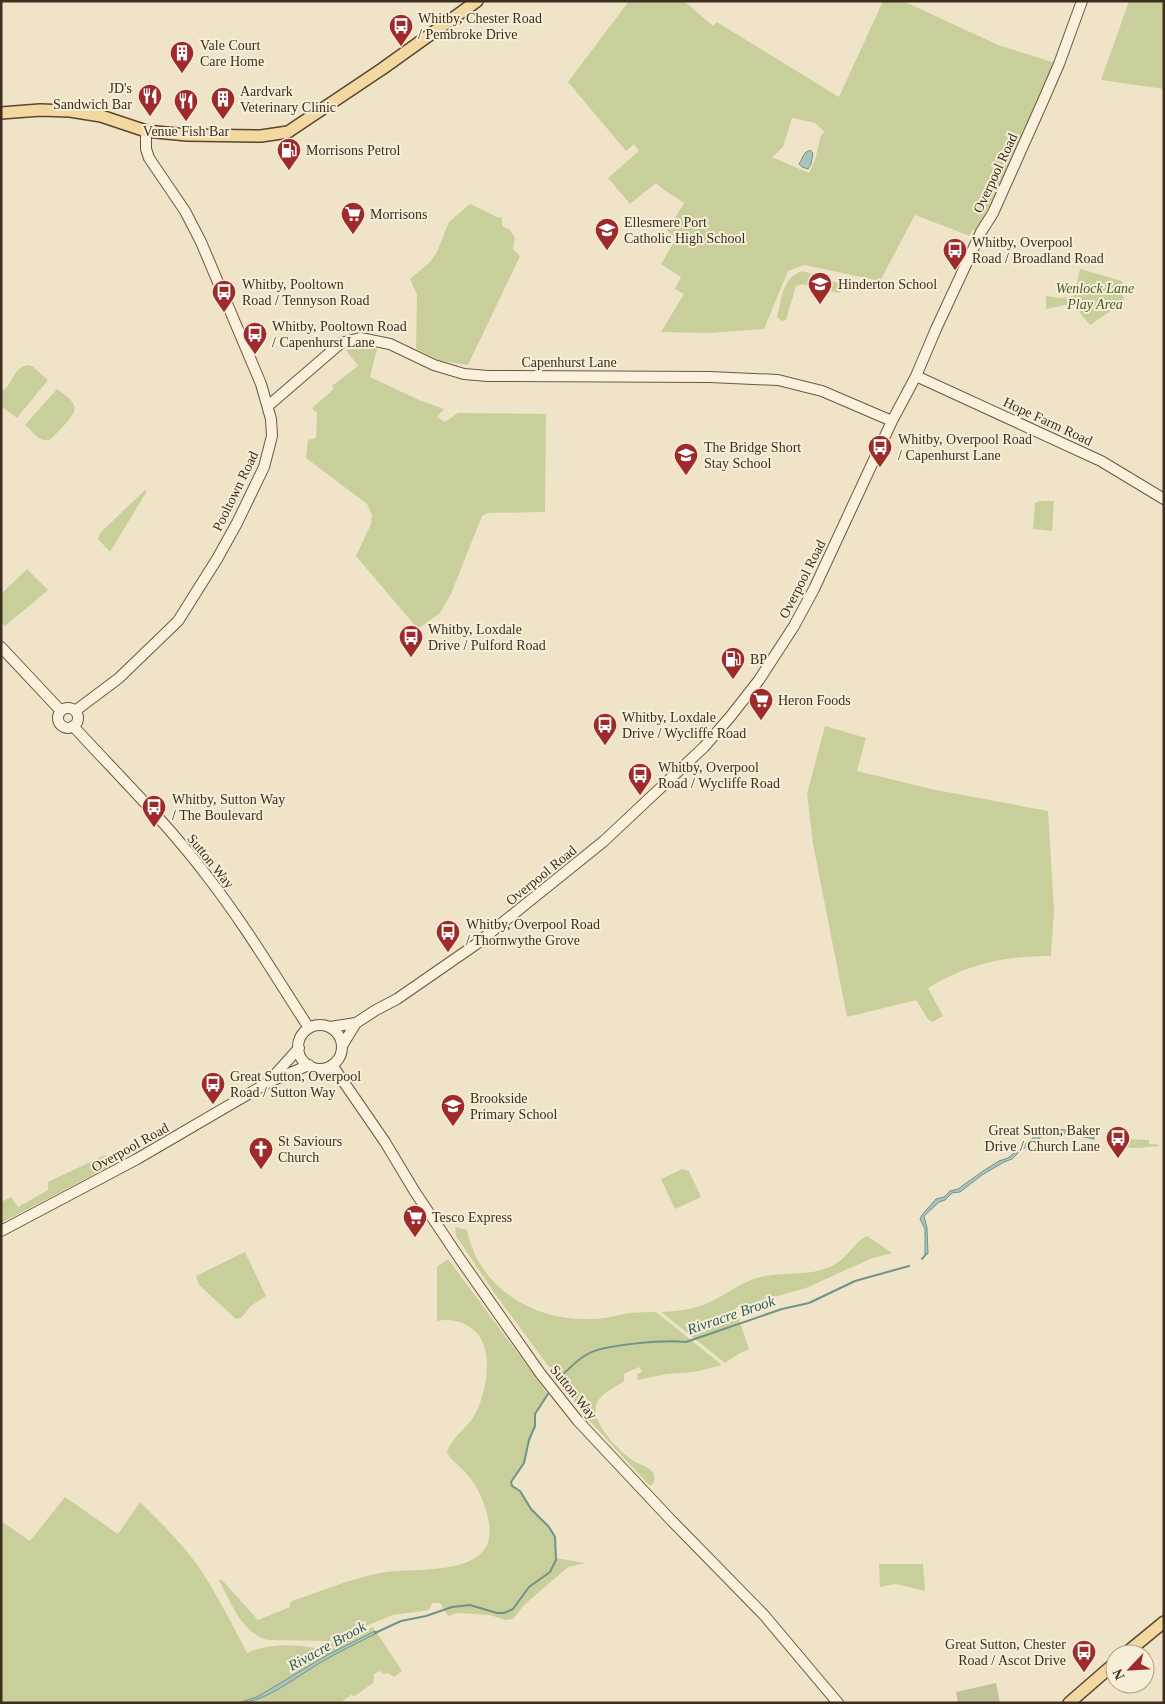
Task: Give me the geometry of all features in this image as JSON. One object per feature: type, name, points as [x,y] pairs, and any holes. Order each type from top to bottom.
[{"type":"main road","points":[[1,113],[40,110],[70,111],[101,116],[146,131],[201,136],[261,136],[288,132],[382,69],[477,1]]},
{"type":"main road","points":[[1137,1644],[1164,1622]]},
{"type":"main road","points":[[1069,1703],[1105,1672]]},
{"type":"street","name":"Overpool Road","points":[[342,1046],[356,1024],[376,1010],[398,999],[460,956],[604,841],[704,747],[759,680],[794,626],[814,589],[892,422],[916,376],[944,311],[981,232],[993,213],[1043,101],[1082,1]]},
{"type":"street","name":"Pooltown Road","points":[[75,711],[135,663],[178,621],[217,559],[264,467],[272,436],[268,406],[249,355],[192,224],[148,158],[146,131]]},
{"type":"street","name":"Capenhurst Lane","points":[[268,406],[341,343],[360,338],[390,344],[434,365],[464,374],[498,376],[710,377],[778,380],[822,390],[892,422]]},
{"type":"street","name":"Hope Farm Road","points":[[916,376],[1101,461],[1164,499]]},
{"type":"street","points":[[1,647],[61,711]]},
{"type":"street","points":[[67,708],[75,711],[77,720],[73,726],[67,728],[61,725],[58,718],[61,711],[67,708]]},
{"type":"street","name":"Sutton Way","points":[[73,726],[207,876],[254,940],[309,1028]]},
{"type":"street","name":"Overpool Road","points":[[330,1027],[356,1024]]},
{"type":"street","points":[[316,1025],[330,1027],[336,1031],[342,1046],[341,1053],[332,1065],[326,1068],[318,1068],[308,1065],[303,1060],[299,1048],[300,1041],[303,1034],[309,1028],[316,1025]]},
{"type":"street","name":"Overpool Road","points":[[269,1082],[299,1048]]},
{"type":"street","name":"Overpool Road","points":[[1,1232],[137,1159],[269,1082],[308,1065]]},
{"type":"street","name":"Sutton Way","points":[[332,1065],[385,1142],[414,1192],[460,1259],[540,1372],[578,1421],[764,1615],[838,1703]]},
{"type":"green space","points":[[629,1],[684,1],[713,26],[717,22],[839,97],[883,1],[903,1],[998,45],[1055,63],[1044,91],[977,231],[972,230],[970,236],[915,215],[880,281],[804,265],[788,271],[764,329],[708,333],[661,332],[684,294],[675,289],[681,277],[661,264],[676,238],[667,231],[684,203],[656,183],[630,204],[608,178],[639,151],[634,144],[626,151],[568,82]],"holes":[[[792,118],[815,123],[825,132],[821,135],[815,160],[809,173],[772,157],[783,147]]]},
{"type":"green space","points":[[1129,1],[1164,1],[1164,89],[1101,80]]},
{"type":"green space","points":[[470,204],[502,218],[502,226],[510,230],[515,238],[513,249],[520,256],[468,365],[441,361],[416,349],[417,295],[410,279],[429,263],[437,252],[449,222]]},
{"type":"green space","name":"Wenlock Lane Play Area","points":[[1080,269],[1122,281],[1124,302],[1090,325],[1080,313],[1076,303],[1046,309],[1046,296],[1061,298],[1074,296]]},
{"type":"green space","points":[[803,271],[838,283],[842,290],[839,293],[802,284],[796,286],[786,320],[782,321],[777,317],[784,289],[791,278]]},
{"type":"green space","points":[[365,346],[377,349],[370,377],[419,400],[444,409],[437,417],[445,422],[458,413],[546,414],[545,512],[488,513],[482,516],[451,594],[440,613],[418,629],[356,556],[371,524],[372,515],[367,504],[306,458],[308,440],[316,438],[317,413],[312,408],[334,389],[332,386],[358,366],[346,350]]},
{"type":"green space","points":[[27,365],[32,366],[48,380],[17,418],[1,406],[1,392],[15,373]]},
{"type":"green space","points":[[57,389],[71,400],[75,408],[71,417],[51,439],[43,440],[37,437],[25,425]]},
{"type":"green space","points":[[145,490],[147,491],[110,552],[98,539],[100,533]]},
{"type":"green space","points":[[1039,501],[1054,501],[1052,531],[1033,529],[1035,503]]},
{"type":"green space","points":[[27,569],[48,590],[5,626],[1,622],[1,594]]},
{"type":"green space","points":[[825,726],[866,738],[857,771],[931,789],[1048,811],[1054,911],[1051,956],[1034,956],[987,963],[957,973],[928,988],[943,1016],[932,1022],[916,1000],[847,1017],[813,844],[807,794]]},
{"type":"green space","points":[[1111,1140],[1149,1140],[1149,1144],[1160,1146],[1128,1147],[1116,1144]]},
{"type":"green space","points":[[105,1155],[110,1166],[1,1223],[1,1202],[11,1197],[18,1207],[48,1190],[48,1182]]},
{"type":"green space","points":[[682,1169],[689,1171],[701,1197],[675,1209],[661,1179]]},
{"type":"green space","points":[[455,1227],[467,1230],[473,1251],[483,1269],[497,1285],[512,1297],[530,1307],[570,1318],[592,1319],[630,1313],[656,1312],[722,1365],[694,1372],[666,1374],[638,1380],[637,1374],[642,1372],[639,1367],[624,1374],[624,1381],[599,1399],[596,1410],[601,1426],[626,1455],[652,1471],[654,1482],[650,1486],[586,1417],[495,1294],[456,1236]]},
{"type":"green space","points":[[867,1236],[892,1253],[870,1259],[806,1288],[735,1308],[749,1349],[725,1363],[661,1312],[683,1310],[702,1305],[761,1277],[815,1272],[832,1266]]},
{"type":"green space","points":[[245,1252],[266,1296],[251,1306],[241,1318],[236,1319],[199,1285],[196,1276]]},
{"type":"green space","points":[[448,1259],[548,1394],[535,1414],[535,1426],[529,1440],[524,1463],[511,1482],[521,1492],[553,1536],[556,1558],[585,1563],[568,1567],[524,1605],[513,1619],[505,1620],[490,1615],[457,1613],[448,1616],[440,1603],[432,1603],[429,1610],[393,1615],[329,1641],[268,1640],[259,1637],[238,1616],[219,1580],[221,1579],[258,1620],[290,1607],[292,1601],[336,1585],[380,1573],[450,1567],[467,1562],[480,1554],[488,1541],[489,1523],[480,1495],[473,1482],[447,1452],[451,1443],[469,1423],[477,1410],[484,1388],[487,1363],[482,1340],[476,1332],[458,1322],[448,1320],[437,1321],[437,1267]]},
{"type":"green space","points":[[65,1497],[118,1534],[140,1502],[195,1562],[220,1602],[247,1653],[263,1647],[290,1645],[316,1648],[323,1656],[323,1647],[373,1627],[375,1631],[327,1655],[257,1697],[238,1703],[1,1703],[1,1521],[30,1541]]},
{"type":"green space","points":[[879,1564],[923,1564],[925,1591],[896,1584],[880,1587]]},
{"type":"green space","points":[[377,1633],[402,1671],[394,1677],[379,1671],[374,1674],[373,1683],[355,1696],[351,1695],[340,1703],[246,1703],[267,1694],[331,1656]]},
{"type":"green space","points":[[996,1683],[1000,1703],[958,1703],[956,1692]]},
{"type":"water","points":[[810,150],[813,153],[808,169],[799,164],[805,153]]},
{"type":"water","points":[[1057,1129],[1094,1134],[1094,1139],[1070,1134],[1054,1133],[1044,1135],[1020,1151],[1012,1159],[982,1175],[960,1192],[952,1193],[924,1216],[927,1228],[928,1254],[925,1254],[925,1229],[920,1219],[936,1199],[944,1197],[950,1191],[958,1189],[999,1161],[1008,1158],[1038,1134]]},
{"type":"water","points":[[375,1631],[377,1633],[331,1656],[272,1693],[249,1702],[238,1703],[257,1697],[327,1655]]},
{"type":"waterway","name":"Rivracre Brook","points":[[922,1259],[926,1254]]},
{"type":"waterway","name":"Rivracre Brook","points":[[562,1375],[579,1359],[594,1351],[634,1344],[686,1342],[782,1309],[809,1303],[855,1281],[909,1266]]},
{"type":"waterway","name":"Rivracre Brook","points":[[375,1633],[401,1621],[426,1616],[452,1607],[470,1605],[497,1613],[504,1613],[513,1609],[529,1587],[550,1572],[556,1560],[555,1537],[549,1527],[531,1509],[520,1491],[512,1486],[511,1482],[524,1463],[529,1440],[535,1426],[535,1414],[548,1394]]},
{"type":"place","name":"Whitby, Chester Road / Pembroke Drive","points":[[401,47]]},
{"type":"place","name":"Vale Court Care Home","points":[[182,74]]},
{"type":"place","name":"JD's Sandwich Bar","points":[[150,117]]},
{"type":"place","name":"Aardvark Veterinary Clinic","points":[[223,120]]},
{"type":"place","name":"Venue Fish Bar","points":[[186,122]]},
{"type":"place","name":"Morrisons Petrol","points":[[289,171]]},
{"type":"place","name":"Morrisons","points":[[353,235]]},
{"type":"place","name":"Ellesmere Port Catholic High School","points":[[607,251]]},
{"type":"place","name":"Whitby, Overpool Road / Broadland Road","points":[[955,271]]},
{"type":"place","name":"Hinderton School","points":[[820,305]]},
{"type":"place","name":"Whitby, Pooltown Road / Tennyson Road","points":[[224,313]]},
{"type":"place","name":"Whitby, Pooltown Road / Capenhurst Lane","points":[[255,355]]},
{"type":"place","name":"Whitby, Overpool Road / Capenhurst Lane","points":[[880,468]]},
{"type":"place","name":"The Bridge Short Stay School","points":[[686,476]]},
{"type":"place","name":"Whitby, Loxdale Drive / Pulford Road","points":[[411,658]]},
{"type":"place","name":"BP","points":[[733,680]]},
{"type":"place","name":"Heron Foods","points":[[761,721]]},
{"type":"place","name":"Whitby, Loxdale Drive / Wycliffe Road","points":[[605,746]]},
{"type":"place","name":"Whitby, Overpool Road / Wycliffe Road","points":[[640,796]]},
{"type":"place","name":"Whitby, Sutton Way / The Boulevard","points":[[154,828]]},
{"type":"place","name":"Whitby, Overpool Road / Thornwythe Grove","points":[[448,953]]},
{"type":"place","name":"Great Sutton, Overpool Road / Sutton Way","points":[[213,1105]]},
{"type":"place","name":"Brookside Primary School","points":[[453,1127]]},
{"type":"place","name":"Great Sutton, Baker Drive / Church Lane","points":[[1118,1159]]},
{"type":"place","name":"St Saviours Church","points":[[261,1170]]},
{"type":"place","name":"Tesco Express","points":[[415,1238]]},
{"type":"place","name":"Great Sutton, Chester Road / Ascot Drive","points":[[1084,1673]]},
{"type":"water label","name":"Rivacre Brook","points":[[327,1646]]}]
